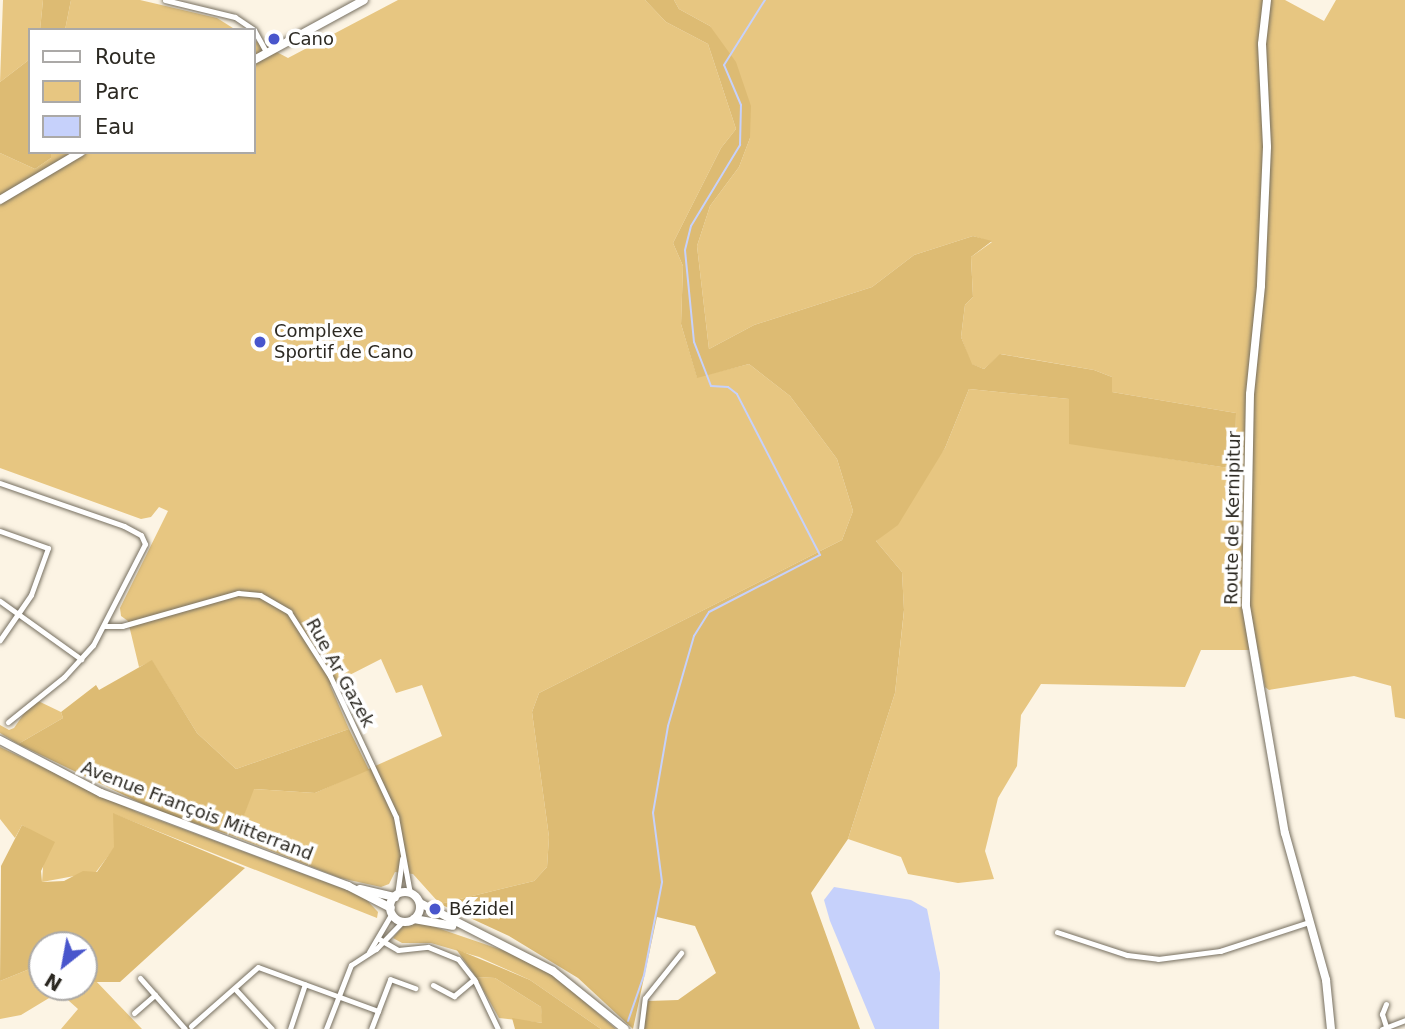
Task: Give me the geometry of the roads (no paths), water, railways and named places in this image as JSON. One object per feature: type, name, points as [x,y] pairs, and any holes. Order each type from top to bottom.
[{"type":"main road","points":[[256,59],[364,0]]},
{"type":"main road","name":"Route de Kernipitur","points":[[1267,0],[1262,44],[1267,147],[1261,286],[1250,394],[1246,606],[1285,833],[1326,980],[1331,1029]]},
{"type":"main road","points":[[0,200],[78,154]]},
{"type":"main road","name":"Avenue François Mitterrand","points":[[0,740],[101,793],[348,886],[391,910]]},
{"type":"main road","name":"Avenue François Mitterrand","points":[[348,886],[396,896]]},
{"type":"main road","points":[[458,926],[414,919],[403,922],[391,910],[396,896],[410,893],[420,904],[458,926],[553,971],[625,1029]]},
{"type":"main road","points":[[414,919],[420,904]]},
{"type":"street","points":[[165,0],[235,17],[251,28]]},
{"type":"street","points":[[256,34],[267,53]]},
{"type":"street","points":[[0,483],[124,526],[144,539],[145,549],[105,626],[81,659],[8,722]]},
{"type":"street","points":[[0,531],[48,548],[31,595],[0,640]]},
{"type":"street","name":"Rue Ar Gazek","points":[[105,626],[122,626],[238,593],[260,595],[279,604],[302,628],[330,676],[396,817],[410,893]]},
{"type":"street","points":[[0,601],[81,659]]},
{"type":"street","name":"Rue Ar Gazek","points":[[396,896],[402,851]]},
{"type":"street","points":[[381,940],[391,910]]},
{"type":"street","points":[[326,1029],[337,995],[351,965],[403,922]]},
{"type":"street","points":[[1057,932],[1127,955],[1169,958],[1220,951],[1309,922]]},
{"type":"street","points":[[381,940],[398,950],[441,951],[458,959],[474,979],[498,1029]]},
{"type":"street","points":[[641,1029],[645,998],[681,953]]},
{"type":"street","points":[[140,978],[190,1028],[236,990],[258,967],[378,1011]]},
{"type":"street","points":[[371,1029],[390,979],[415,988]]},
{"type":"street","points":[[433,985],[454,996],[474,979]]},
{"type":"street","points":[[290,1029],[305,985]]},
{"type":"street","points":[[236,990],[272,1029]]},
{"type":"street","points":[[134,1013],[155,995]]},
{"type":"street","points":[[1386,1004],[1385,1028],[1405,1020]]},
{"type":"water","points":[[834,887],[911,900],[927,909],[940,973],[939,1029],[875,1029],[830,921],[824,900]]},
{"type":"waterway","points":[[628,1021],[644,975],[662,882],[653,813],[668,726],[694,636],[709,612],[820,555],[737,394],[728,387],[711,386],[694,342],[685,250],[691,226],[740,145],[741,105],[724,65],[765,0]]},
{"type":"place","name":"Cano","points":[[274,39]]},
{"type":"place","name":"Complexe Sportif de Cano","points":[[260,342]]},
{"type":"place","name":"Bézidel","points":[[435,909]]}]
